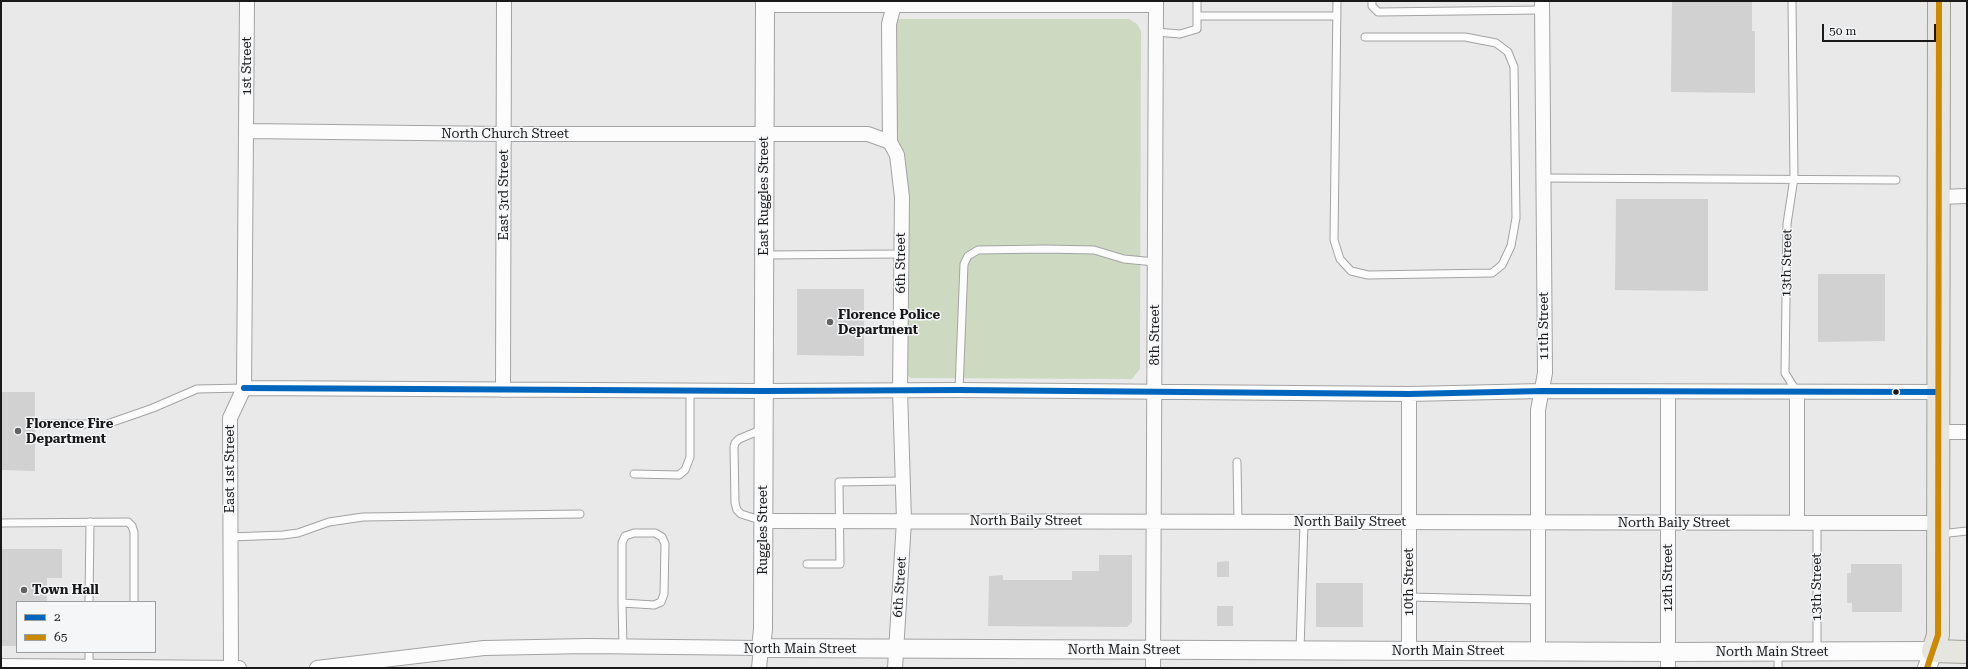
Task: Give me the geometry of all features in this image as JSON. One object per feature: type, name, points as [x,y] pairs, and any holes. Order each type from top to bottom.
[{"type":"main road","points":[[1939,1],[1938,635],[1930,660],[1967,652]]},
{"type":"street","name":"1st Street","points":[[246,131],[247,1]]},
{"type":"street","name":"East 3rd Street","points":[[503,390],[504,1]]},
{"type":"street","points":[[765,3],[1156,3]]},
{"type":"street","name":"East Ruggles Street","points":[[764,391],[765,3]]},
{"type":"street","name":"6th Street","points":[[895,3],[889,24],[890,142],[897,155],[902,197],[900,390],[904,521],[895,668]]},
{"type":"street","name":"8th Street","points":[[1153,668],[1156,3]]},
{"type":"street","name":"11th Street","points":[[1538,651],[1538,410],[1545,373],[1542,6]]},
{"type":"street","name":"North Church Street","points":[[246,131],[504,134],[868,134],[890,142]]},
{"type":"street","name":"East 1st Street","points":[[235,668],[230,537],[230,418],[244,388],[246,131]]},
{"type":"street","points":[[1939,197],[1967,196]]},
{"type":"street","points":[[244,388],[764,391],[959,390],[1409,394],[1542,391],[1938,392]]},
{"type":"street","name":"Ruggles Street","points":[[759,668],[763,629],[764,391]]},
{"type":"street","name":"12th Street","points":[[1668,392],[1668,660]]},
{"type":"street","points":[[1797,392],[1797,523]]},
{"type":"street","name":"10th Street","points":[[1409,394],[1409,651]]},
{"type":"street","points":[[1938,432],[1967,432]]},
{"type":"street","name":"North Baily Street","points":[[763,521],[1817,523],[1938,529]]},
{"type":"street","name":"North Main Street","points":[[317,668],[484,648],[623,646],[895,649],[1538,651],[1668,660],[1778,660],[1816,652],[1930,660]]},
{"type":"street","points":[[1,666],[235,668]]},
{"type":"lane","points":[[1156,32],[1180,34],[1197,29],[1197,1]]},
{"type":"lane","points":[[1337,1],[1334,240],[1340,259],[1351,271],[1368,275],[1492,273],[1502,265],[1511,246],[1516,218],[1514,67],[1508,52],[1496,43],[1465,37],[1365,37]]},
{"type":"lane","points":[[1372,1],[1372,6],[1378,12],[1542,6]]},
{"type":"lane","name":"13th Street","points":[[1792,1],[1794,178],[1787,224],[1785,373],[1797,392]]},
{"type":"lane","points":[[1197,16],[1337,16]]},
{"type":"lane","points":[[1543,178],[1794,178],[1896,180]]},
{"type":"lane","points":[[959,390],[964,264],[968,256],[978,250],[1094,250],[1124,260],[1155,262]]},
{"type":"lane","points":[[764,255],[901,254]]},
{"type":"lane","points":[[42,424],[107,424],[153,408],[197,390],[244,388]]},
{"type":"lane","points":[[634,474],[679,475],[685,470],[690,457],[690,390]]},
{"type":"lane","points":[[763,429],[739,439],[735,443],[734,447],[735,503],[737,510],[741,514],[763,521]]},
{"type":"lane","points":[[1237,462],[1238,522]]},
{"type":"lane","points":[[807,564],[840,564],[840,482],[902,481]]},
{"type":"lane","points":[[230,537],[298,533],[329,522],[363,517],[580,514]]},
{"type":"lane","points":[[89,601],[90,522]]},
{"type":"lane","points":[[1,523],[128,522],[132,526],[134,532],[134,601]]},
{"type":"lane","points":[[1300,650],[1304,522]]},
{"type":"lane","name":"13th Street","points":[[1816,652],[1817,523]]},
{"type":"lane","points":[[1938,529],[1967,531]]},
{"type":"lane","points":[[622,603],[654,605],[661,602],[664,594],[665,544],[662,537],[655,533],[634,533],[625,536],[622,543],[622,603],[623,646]]},
{"type":"lane","points":[[1409,597],[1538,600]]},
{"type":"lane","points":[[89,653],[89,666]]},
{"type":"green space","points":[[895,19],[1129,19],[1137,24],[1141,31],[1140,369],[1132,379],[911,378],[904,373],[896,142]]},
{"type":"building","points":[[1672,1],[1752,1],[1752,31],[1755,31],[1755,93],[1671,92]]},
{"type":"building","points":[[1616,199],[1708,199],[1708,291],[1615,290]]},
{"type":"building","points":[[1818,274],[1885,274],[1885,341],[1818,342]]},
{"type":"building","name":"Florence Police Department","points":[[797,289],[864,289],[864,356],[797,355]]},
{"type":"building","name":"Florence Fire Department","points":[[1,392],[35,392],[35,471],[1,470]]},
{"type":"building","name":"Town Hall","points":[[1,549],[62,549],[62,578],[47,578],[47,601],[16,601],[16,646],[1,646]]},
{"type":"building","points":[[1099,555],[1132,555],[1132,622],[1127,627],[988,626],[989,576],[1003,575],[1003,580],[1072,580],[1072,571],[1099,571]]},
{"type":"building","points":[[1229,561],[1229,577],[1217,577],[1217,562]]},
{"type":"building","points":[[1851,564],[1902,564],[1902,612],[1852,612],[1852,603],[1847,603],[1847,573],[1851,573]]},
{"type":"building","points":[[1316,583],[1363,583],[1363,627],[1316,627]]},
{"type":"building","points":[[1217,606],[1233,606],[1233,626],[1217,626]]},
{"type":"transit line","name":"65","points":[[1927,668],[1938,635],[1939,1]]},
{"type":"transit line","name":"2","points":[[244,388],[764,391],[959,390],[1409,394],[1542,391],[1938,392]]},
{"type":"place","name":"Florence Police Department","points":[[830,322]]},
{"type":"place","name":"Florence Fire Department","points":[[18,431]]},
{"type":"place","name":"Town Hall","points":[[24,590]]}]
